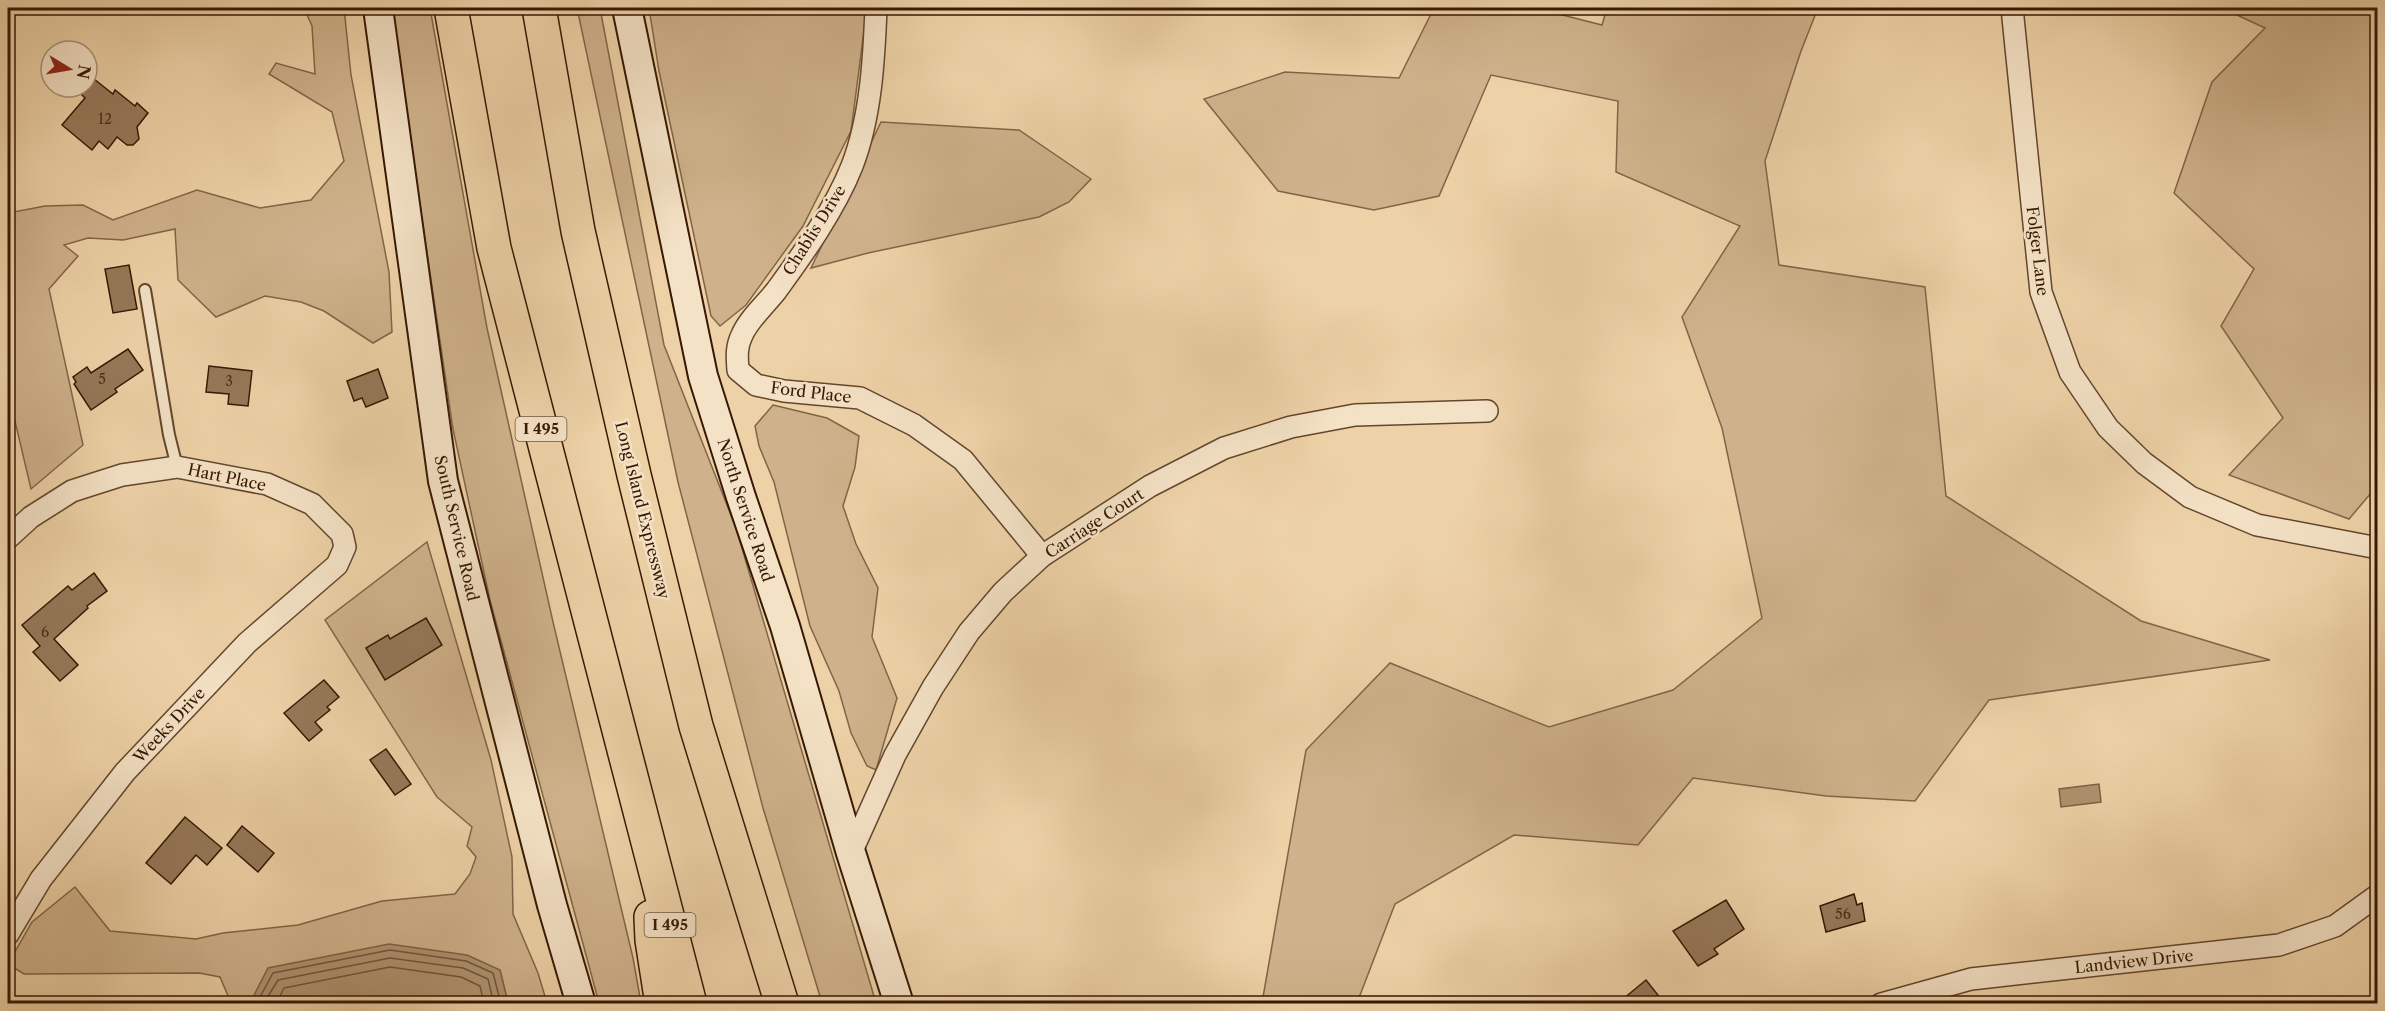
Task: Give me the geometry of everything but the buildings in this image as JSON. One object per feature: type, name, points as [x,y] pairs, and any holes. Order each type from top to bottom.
[{"type":"highway","name":"I 495","points":[[451,8],[494,248],[690,1004]]},
{"type":"highway","name":"Long Island Expressway","points":[[539,8],[579,231],[634,475],[696,726],[782,1004]]},
{"type":"highway","points":[[696,726],[805,1004]]},
{"type":"highway","points":[[648,846],[652,940],[662,1004]]},
{"type":"main road","name":"South Service Road","points":[[378,8],[443,481],[552,905],[581,1004]]},
{"type":"main road","name":"North Service Road","points":[[627,8],[703,376],[785,626],[851,853],[899,1004]]},
{"type":"street","name":"Chablis Drive","points":[[738,370],[736,352],[742,333],[775,291],[831,208],[852,165],[864,119],[874,48],[876,8]]},
{"type":"street","name":"Folger Lane","points":[[2012,8],[2041,292],[2070,372],[2108,429],[2144,463],[2190,497],[2257,525],[2378,548]]},
{"type":"street","name":"Ford Place","points":[[738,370],[756,385],[784,391],[860,398],[914,425],[963,460],[1042,556]]},
{"type":"street","name":"Carriage Court","points":[[851,853],[895,755],[933,687],[969,632],[1003,592],[1042,556],[1150,486],[1224,448],[1292,427],[1355,415],[1487,411]]},
{"type":"street","name":"Hart Place","points":[[8,538],[32,517],[72,491],[122,475],[177,467],[267,484],[312,504],[342,534]]},
{"type":"street","name":"Weeks Drive","points":[[8,934],[41,879],[125,772],[247,644],[337,565],[345,547],[342,534]]},
{"type":"street","name":"Landview Drive","points":[[1881,1004],[1971,979],[2279,945],[2336,926],[2378,896]]},
{"type":"lane","points":[[145,290],[169,435],[177,467]]},
{"type":"shaded area","points":[[304,8],[344,8],[351,75],[389,272],[392,332],[373,343],[324,311],[301,302],[265,296],[216,317],[178,280],[175,229],[123,240],[88,238],[64,245],[78,256],[49,289],[83,445],[31,489],[15,421],[8,422],[8,213],[45,206],[83,205],[113,220],[197,190],[260,208],[311,200],[344,161],[332,112],[269,74],[276,63],[315,74],[312,26]]},
{"type":"shaded area","points":[[391,8],[430,8],[487,328],[553,622],[633,958],[641,1003],[599,1003],[490,600],[453,429]]},
{"type":"shaded area","points":[[577,8],[600,8],[664,345],[736,528],[876,1003],[822,1003],[763,808],[678,482]]},
{"type":"shaded area","points":[[649,8],[867,8],[851,131],[803,226],[746,305],[720,326],[711,316],[659,71]]},
{"type":"shaded area","points":[[1434,8],[1535,8],[1602,25],[1607,8],[1818,8],[1801,51],[1765,161],[1779,265],[1925,287],[1946,496],[2141,621],[2270,660],[1989,700],[1915,801],[1826,796],[1693,778],[1638,845],[1514,835],[1395,904],[1357,1003],[1262,1003],[1306,750],[1390,663],[1549,727],[1673,690],[1762,618],[1722,428],[1682,317],[1740,226],[1616,172],[1618,101],[1491,75],[1439,196],[1374,210],[1278,191],[1204,99],[1285,72],[1399,78]]},
{"type":"shaded area","points":[[2222,8],[2377,8],[2377,486],[2349,519],[2229,475],[2283,418],[2221,326],[2254,269],[2174,193],[2212,82],[2265,28]]},
{"type":"shaded area","points":[[881,122],[1019,130],[1091,179],[1069,202],[1039,217],[868,253],[811,268]]},
{"type":"shaded area","points":[[773,405],[827,418],[859,436],[855,467],[843,506],[856,544],[878,588],[872,637],[897,698],[876,770],[867,766],[851,733],[839,691],[810,626],[774,482],[759,446],[755,426]]},
{"type":"shaded area","points":[[427,542],[491,760],[512,857],[513,914],[538,973],[547,1003],[508,1003],[500,970],[253,997],[254,1004],[231,1003],[220,977],[199,973],[24,974],[8,964],[32,922],[75,887],[110,931],[196,939],[223,933],[298,925],[382,901],[455,894],[470,874],[476,857],[467,846],[472,827],[437,797],[325,620]]},
{"type":"water","points":[[2099,784],[2101,802],[2061,807],[2059,789]]},
{"type":"water","points":[[389,944],[467,955],[500,970],[508,1003],[254,1003],[253,997],[268,968]]}]
